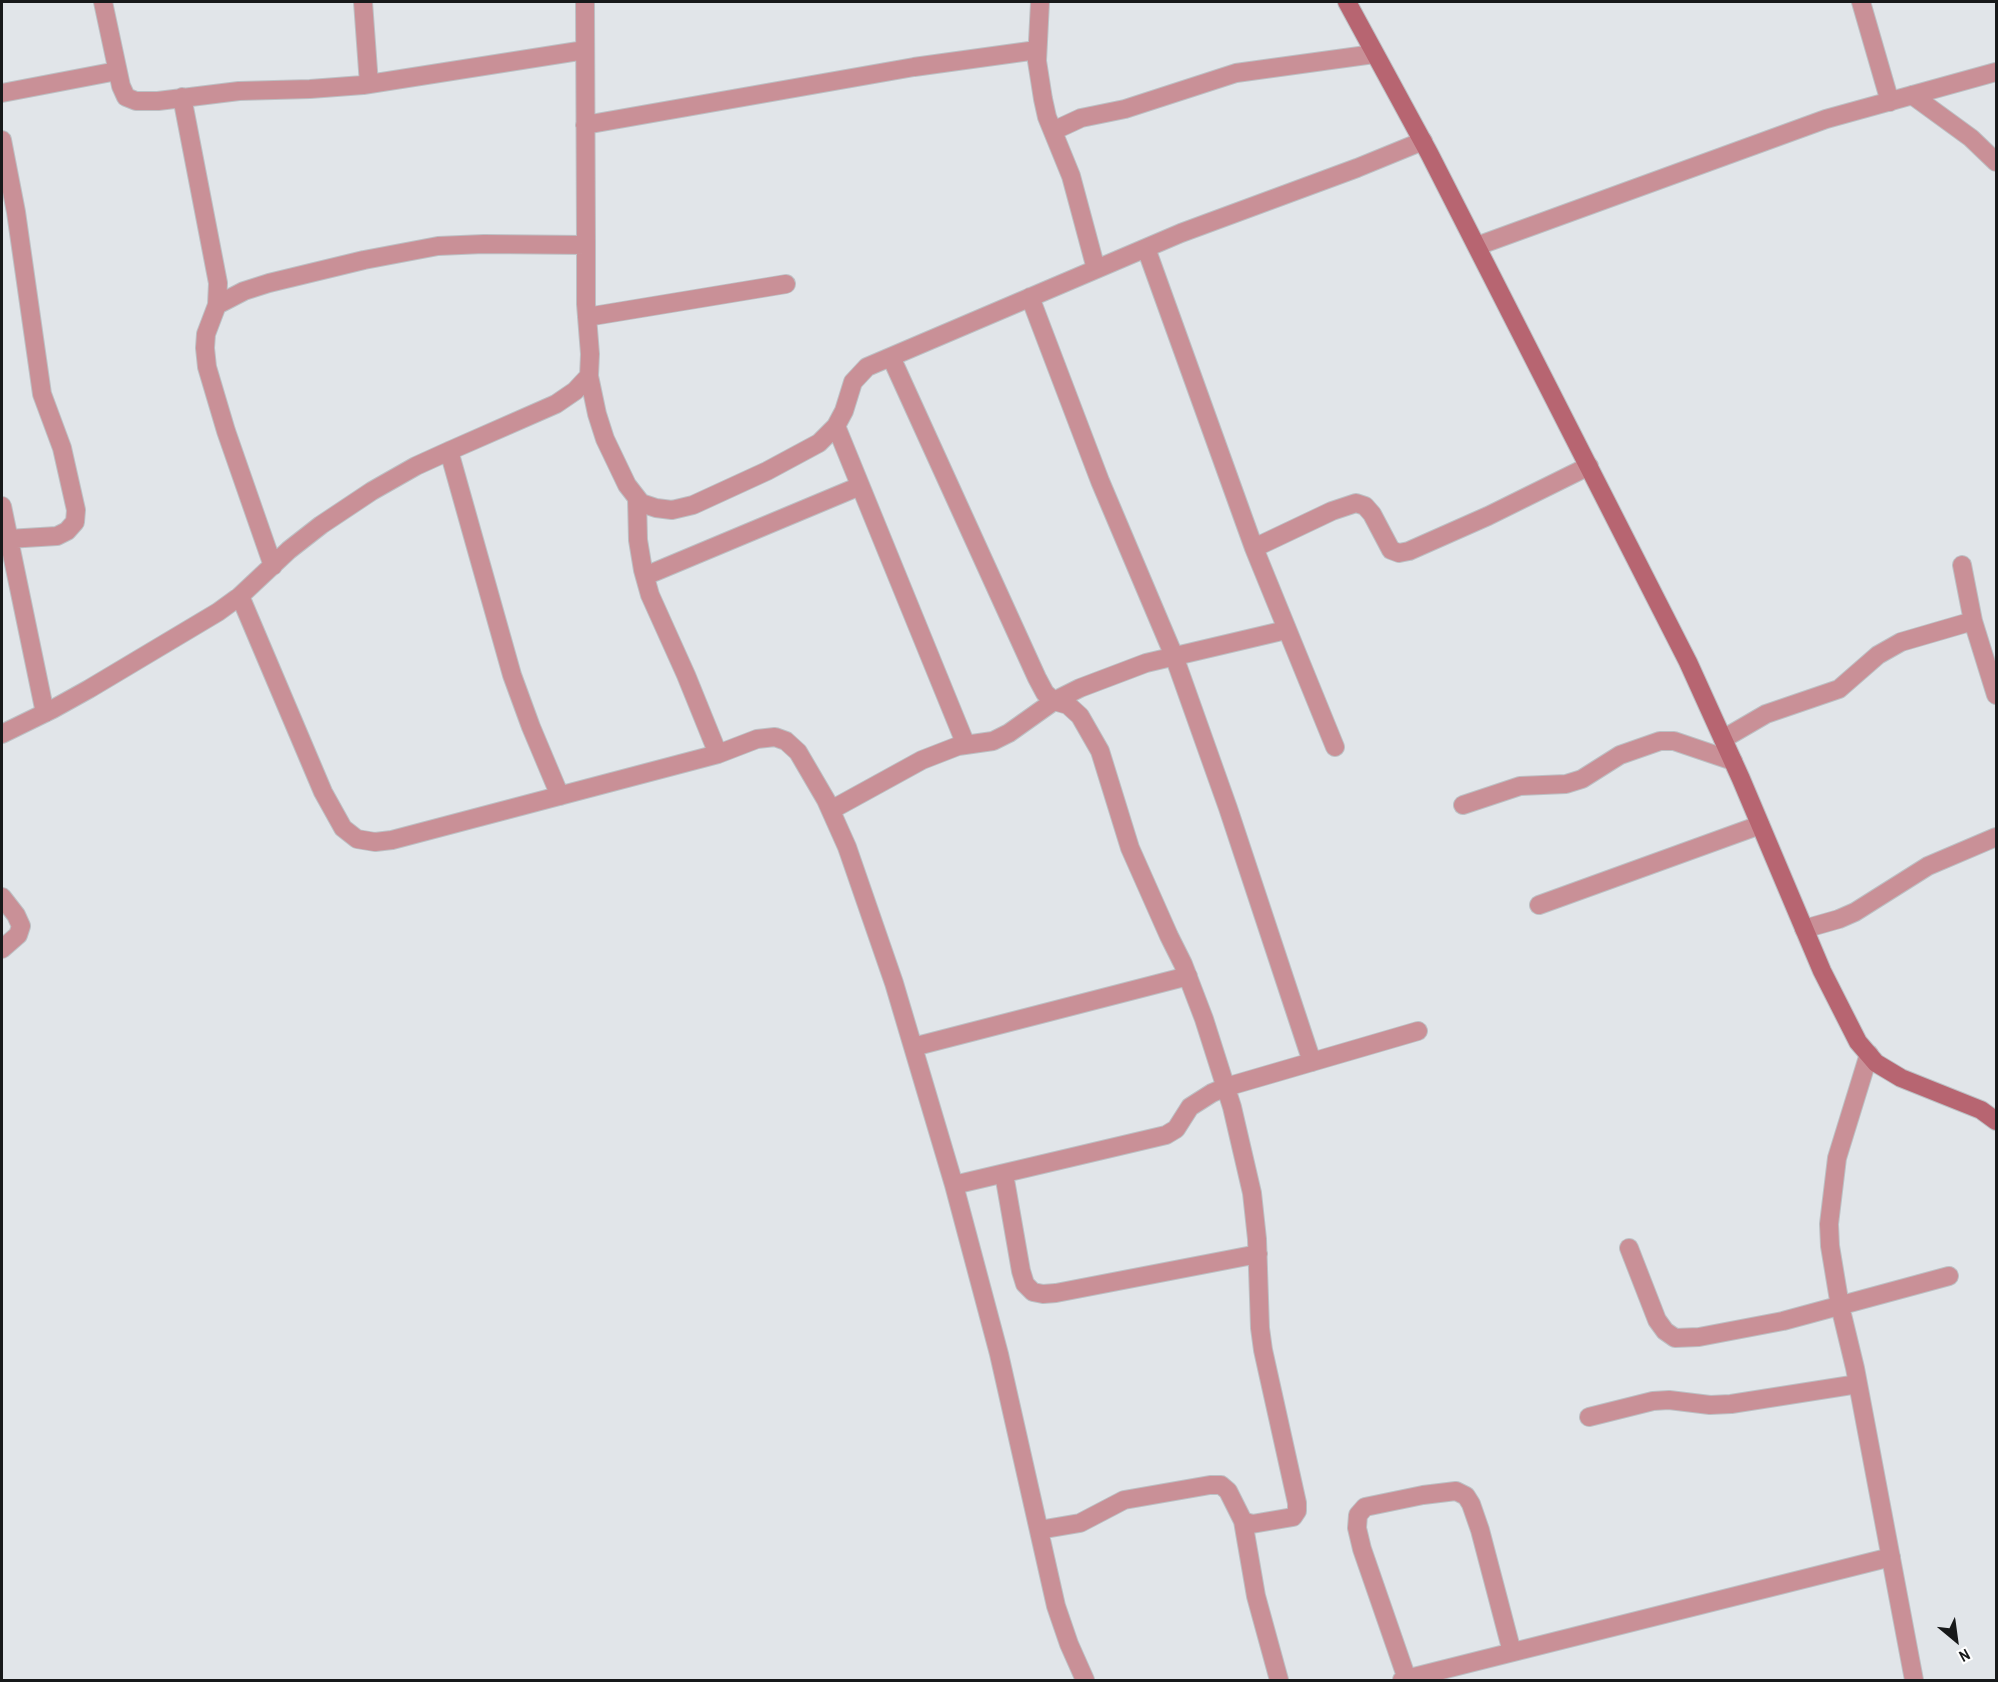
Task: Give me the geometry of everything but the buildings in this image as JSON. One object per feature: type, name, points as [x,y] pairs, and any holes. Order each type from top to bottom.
[{"type":"main road","points":[[1347,2],[1423,141],[1688,662],[1839,1008],[1858,1042],[1876,1063],[1901,1077],[1981,1110],[1996,1121]]},
{"type":"street","points":[[103,2],[117,71],[126,97],[136,101],[158,101],[239,91],[310,89],[369,84],[585,50]]},
{"type":"street","points":[[363,2],[369,84]]},
{"type":"street","points":[[585,2],[587,317],[590,354],[588,376],[604,439],[627,485],[641,502],[656,508],[672,510],[693,505],[767,471],[819,443],[836,426],[854,382],[867,368],[1146,248],[1423,141]]},
{"type":"street","points":[[1040,2],[1037,50],[1043,99],[1071,176],[1096,269]]},
{"type":"street","points":[[1861,2],[1890,102]]},
{"type":"street","points":[[585,125],[914,67],[1037,50]]},
{"type":"street","points":[[1053,131],[1080,118],[1125,109],[1236,73],[1374,54]]},
{"type":"street","points":[[2,93],[117,71]]},
{"type":"street","points":[[1477,246],[1795,130],[1996,72]]},
{"type":"street","points":[[1912,95],[1964,132],[1996,162]]},
{"type":"street","points":[[182,97],[218,283],[216,305],[206,334],[207,367],[226,431],[273,566]]},
{"type":"street","points":[[2,140],[7,196],[42,394],[62,448],[76,510],[75,522],[68,531],[57,536],[9,539]]},
{"type":"street","points":[[216,305],[244,291],[269,284],[364,260],[438,246],[484,243],[586,245]]},
{"type":"street","points":[[1146,248],[1254,548],[1335,747]]},
{"type":"street","points":[[587,317],[786,284]]},
{"type":"street","points":[[1030,297],[1104,491],[1173,656],[1228,808],[1312,1062]]},
{"type":"street","points":[[891,357],[1037,678],[1054,701],[1068,705],[1080,716],[1100,751],[1130,848],[1188,976],[1226,1087],[1252,1193],[1263,1350],[1297,1511],[1293,1517],[1272,1522],[1252,1524],[1243,1521]]},
{"type":"street","points":[[2,734],[45,713],[146,656],[240,596],[289,550],[321,525],[372,491],[449,451],[556,404],[575,391],[588,376]]},
{"type":"street","points":[[836,426],[966,746]]},
{"type":"street","points":[[449,451],[512,675],[560,796]]},
{"type":"street","points":[[1254,548],[1332,511],[1356,503],[1365,506],[1372,514],[1391,550],[1399,553],[1409,551],[1488,516],[1589,466]]},
{"type":"street","points":[[645,576],[860,486]]},
{"type":"street","points":[[637,498],[638,540],[650,595],[718,754]]},
{"type":"street","points":[[2,506],[45,713]]},
{"type":"street","points":[[1962,565],[1973,621],[1996,695]]},
{"type":"street","points":[[240,596],[323,792],[344,828],[357,839],[375,842],[392,840],[718,754],[757,739],[775,737],[786,741],[798,752],[831,810],[847,847],[914,1047],[999,1354],[1056,1606],[1084,1680]]},
{"type":"street","points":[[1723,739],[1766,714],[1839,689],[1878,654],[1901,642],[1973,621]]},
{"type":"street","points":[[831,810],[922,760],[958,746],[993,741],[1009,733],[1054,701],[1080,688],[1123,671],[1173,656],[1286,630]]},
{"type":"street","points":[[1463,805],[1520,786],[1566,784],[1582,779],[1620,755],[1660,741],[1674,741],[1732,761]]},
{"type":"street","points":[[1539,905],[1760,825]]},
{"type":"street","points":[[1804,929],[1855,912],[1928,866],[1996,837]]},
{"type":"street","points":[[2,897],[16,915],[21,926],[18,935],[2,949]]},
{"type":"street","points":[[914,1047],[1188,976]]},
{"type":"street","points":[[954,1185],[1166,1136],[1176,1129],[1190,1107],[1226,1087],[1418,1031]]},
{"type":"street","points":[[1869,1054],[1837,1158],[1828,1224],[1840,1306],[1858,1384],[1914,1680]]},
{"type":"street","points":[[1004,1174],[1021,1271],[1025,1284],[1033,1292],[1056,1293],[1258,1254]]},
{"type":"street","points":[[1629,1248],[1657,1320],[1665,1331],[1675,1338],[1693,1338],[1753,1327],[1949,1276]]},
{"type":"street","points":[[1589,1417],[1653,1401],[1731,1404],[1858,1384]]},
{"type":"street","points":[[1039,1530],[1080,1523],[1124,1500],[1221,1485],[1228,1491],[1243,1521],[1259,1611],[1279,1680]]},
{"type":"street","points":[[1512,1652],[1480,1530],[1471,1504],[1466,1497],[1456,1491],[1365,1507],[1358,1515],[1357,1528],[1404,1680],[1891,1557]]}]
